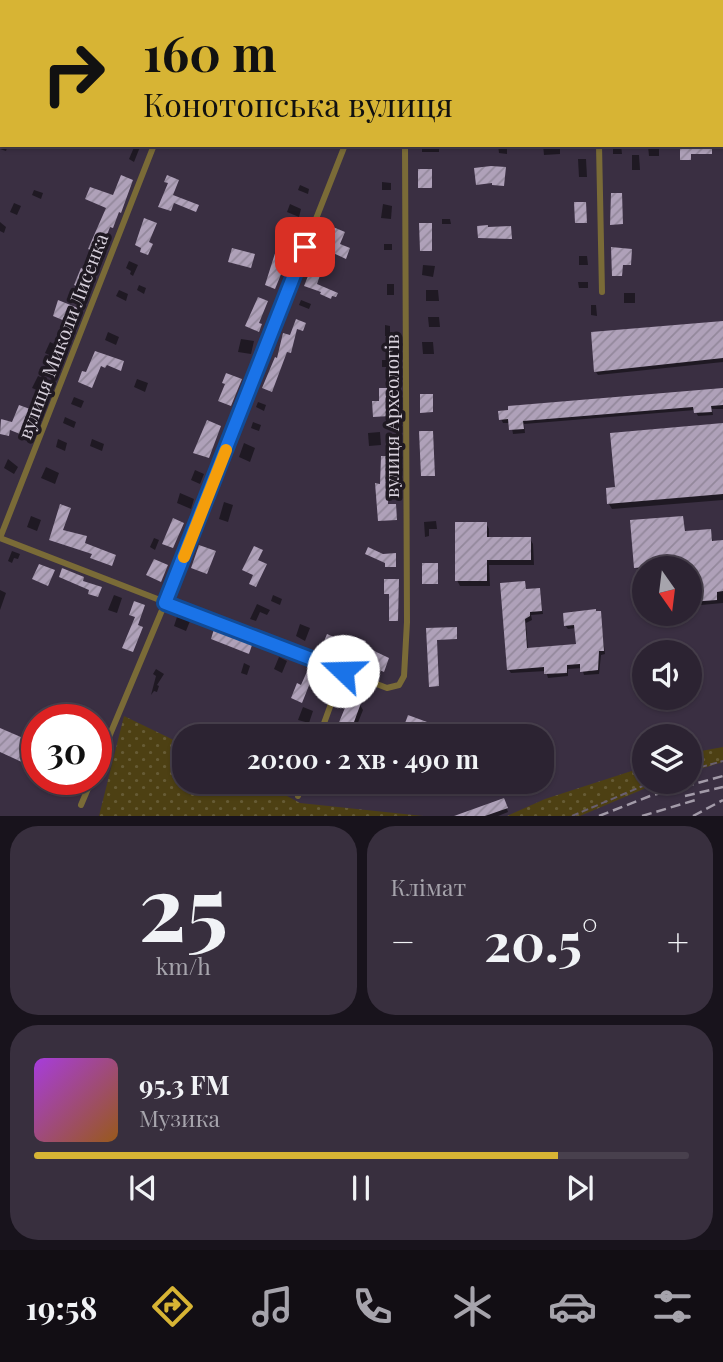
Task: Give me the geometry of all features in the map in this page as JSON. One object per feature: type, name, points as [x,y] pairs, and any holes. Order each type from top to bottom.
[{"type":"street","name":"вулиця Миколи Лисенка","points":[[0,538],[153,147]]},
{"type":"street","points":[[112,730],[165,603],[344,147]]},
{"type":"street","name":"вулиця Археологів","points":[[343,671],[387,688],[399,685],[404,676],[407,622],[405,147]]},
{"type":"street","points":[[599,147],[601,292]]},
{"type":"street","points":[[0,538],[343,671],[324,724]]},
{"type":"street","points":[[82,805],[86,795]]},
{"type":"path","points":[[702,767],[723,761]]},
{"type":"path","points":[[572,816],[632,790]]},
{"type":"shaded area","points":[[124,716],[172,739],[172,794],[283,794],[300,803],[423,816],[99,816],[104,795],[112,795],[112,764]]},
{"type":"shaded area","points":[[723,747],[723,762],[702,768],[702,751]]},
{"type":"shaded area","points":[[632,771],[632,794],[580,816],[507,816],[545,799]]},
{"type":"building","points":[[680,147],[712,147],[712,154],[691,154],[691,160],[680,160]]},
{"type":"building","points":[[506,167],[504,186],[492,183],[476,185],[474,168]]},
{"type":"building","points":[[418,169],[432,169],[432,188],[418,188]]},
{"type":"building","points":[[121,175],[133,180],[121,213],[119,212],[113,228],[110,227],[100,254],[88,249],[106,208],[85,199],[90,187],[113,195]]},
{"type":"building","points":[[167,175],[179,180],[173,195],[199,205],[196,212],[174,203],[171,211],[158,207],[168,183],[164,182]]},
{"type":"building","points":[[611,193],[622,193],[623,224],[610,225]]},
{"type":"building","points":[[574,202],[586,202],[587,223],[575,223]]},
{"type":"building","points":[[144,218],[157,223],[149,242],[153,244],[148,255],[140,252],[141,248],[135,245]]},
{"type":"building","points":[[419,223],[432,223],[432,251],[420,251]]},
{"type":"building","points":[[477,226],[511,226],[512,239],[478,238]]},
{"type":"building","points":[[333,227],[345,232],[340,244],[350,248],[346,259],[331,252],[323,267],[317,284],[338,293],[331,299],[304,286],[319,249],[324,251]]},
{"type":"building","points":[[283,228],[292,232],[285,249],[292,251],[275,289],[265,285]]},
{"type":"building","points":[[611,247],[632,249],[631,265],[623,265],[622,276],[612,276]]},
{"type":"building","points":[[232,248],[255,254],[251,268],[228,262]]},
{"type":"building","points":[[81,268],[95,274],[88,291],[74,285]]},
{"type":"building","points":[[258,297],[268,301],[259,323],[262,324],[259,332],[245,326]]},
{"type":"building","points":[[58,300],[78,308],[72,324],[53,316]]},
{"type":"building","points":[[296,319],[306,323],[303,331],[297,329],[291,353],[287,352],[272,392],[262,388],[275,357],[277,358],[283,333],[290,335]]},
{"type":"building","points":[[723,321],[723,358],[594,372],[591,332]]},
{"type":"building","points":[[95,351],[124,361],[121,371],[107,365],[105,368],[101,366],[92,388],[78,382],[82,371],[86,372]]},
{"type":"building","points":[[226,373],[242,379],[231,406],[218,401]]},
{"type":"building","points":[[379,388],[394,388],[394,397],[388,397],[390,416],[373,417],[372,401],[379,401]]},
{"type":"building","points":[[723,388],[723,405],[711,406],[712,412],[694,413],[693,407],[523,421],[524,429],[509,430],[508,419],[499,420],[498,411],[508,410],[508,406]]},
{"type":"building","points":[[420,394],[433,394],[433,412],[420,413]]},
{"type":"building","points":[[35,397],[45,401],[30,438],[10,430],[9,436],[0,434],[1,419],[12,422],[19,405],[30,409]]},
{"type":"building","points":[[207,420],[221,426],[209,458],[193,453]]},
{"type":"building","points":[[723,423],[723,494],[607,504],[606,488],[615,487],[610,433]]},
{"type":"building","points":[[419,431],[433,431],[435,476],[421,476]]},
{"type":"building","points":[[381,456],[392,456],[388,504],[396,504],[397,520],[378,521],[375,483],[380,484]]},
{"type":"building","points":[[60,504],[71,508],[63,530],[87,536],[85,543],[116,555],[112,566],[90,558],[92,554],[49,540]]},
{"type":"building","points":[[683,516],[685,531],[711,529],[712,541],[723,540],[723,591],[717,592],[717,600],[702,601],[702,556],[633,556],[630,520]]},
{"type":"building","points":[[173,518],[184,523],[173,548],[162,544]]},
{"type":"building","points":[[455,522],[487,522],[487,537],[531,537],[531,560],[487,560],[487,581],[455,581]]},
{"type":"building","points":[[199,545],[216,551],[207,574],[191,568]]},
{"type":"building","points":[[254,546],[263,550],[258,560],[267,564],[256,587],[249,584],[253,575],[242,570]]},
{"type":"building","points":[[368,547],[383,554],[396,553],[396,567],[385,567],[385,563],[365,554]]},
{"type":"building","points":[[154,559],[168,565],[161,582],[146,575]]},
{"type":"building","points":[[422,563],[438,563],[438,584],[422,584]]},
{"type":"building","points":[[39,564],[55,570],[48,586],[32,579]]},
{"type":"building","points":[[62,568],[84,577],[83,581],[102,587],[98,597],[88,594],[89,590],[59,577]]},
{"type":"building","points":[[384,579],[399,579],[398,621],[389,621],[389,594],[384,594]]},
{"type":"building","points":[[525,581],[526,589],[540,588],[542,611],[530,612],[530,616],[525,619],[527,648],[576,644],[574,625],[564,626],[563,613],[596,609],[601,611],[604,651],[599,651],[598,670],[580,672],[580,664],[567,665],[567,673],[544,674],[544,667],[507,670],[500,583]]},
{"type":"building","points":[[134,601],[145,605],[138,625],[143,627],[133,652],[122,648],[135,617],[129,615]]},
{"type":"building","points":[[457,627],[457,639],[437,640],[439,686],[429,687],[426,628]]},
{"type":"building","points":[[214,629],[252,645],[249,654],[211,639]]},
{"type":"building","points":[[327,634],[353,645],[356,638],[366,641],[364,646],[389,658],[384,672],[365,664],[366,658],[342,649],[340,654],[322,646]]},
{"type":"building","points":[[309,667],[325,673],[321,682],[312,678],[302,703],[291,698],[297,683],[301,685]]},
{"type":"building","points":[[349,698],[361,703],[354,722],[359,724],[338,724]]},
{"type":"building","points":[[408,715],[432,724],[405,724]]},
{"type":"building","points":[[0,728],[21,737],[21,762],[0,752]]},
{"type":"building","points":[[504,798],[508,808],[485,816],[454,816]]},
{"type":"railway","points":[[599,816],[650,796],[723,776]]},
{"type":"railway","points":[[685,796],[723,787]]},
{"type":"railway","points":[[642,816],[699,799]]},
{"type":"railway","points":[[693,816],[723,800]]},
{"type":"slow traffic","points":[[184,557],[226,450]]},
{"type":"route","points":[[305,247],[165,603],[343,671]]}]
